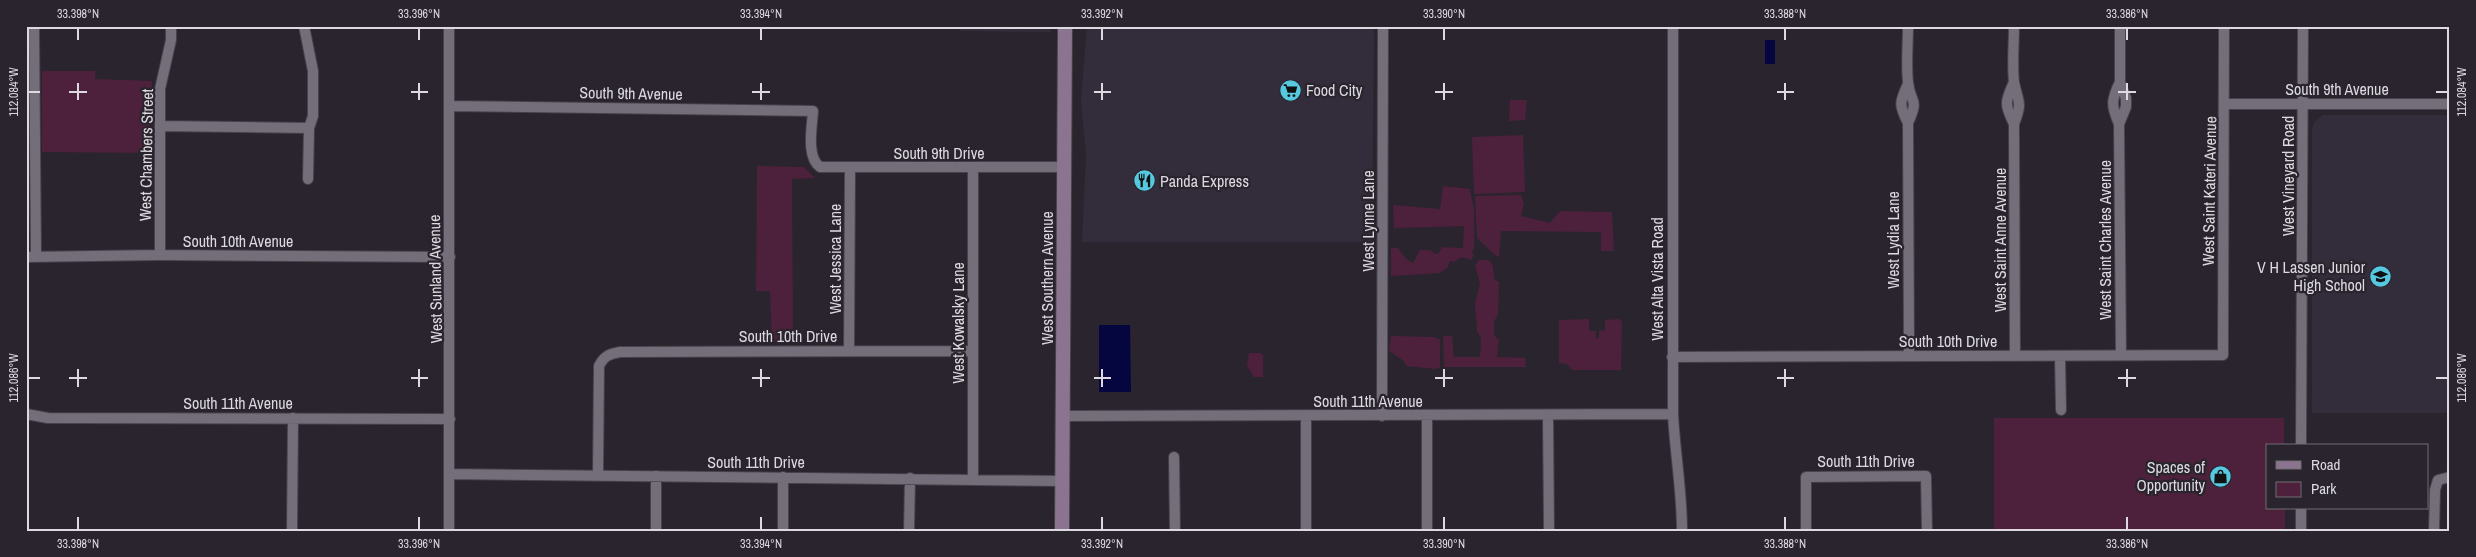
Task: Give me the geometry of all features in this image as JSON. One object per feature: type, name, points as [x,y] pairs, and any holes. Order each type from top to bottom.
[{"type":"main road","name":"West Southern Avenue","points":[[1062,531],[1065,26]]},
{"type":"street","points":[[31,256],[34,26]]},
{"type":"street","name":"West Chambers Street","points":[[160,255],[160,89],[171,40],[171,26]]},
{"type":"street","points":[[304,26],[313,71],[313,116],[308,128],[308,180]]},
{"type":"street","name":"West Sunland Avenue","points":[[449,26],[449,531]]},
{"type":"street","name":"West Lynne Lane","points":[[1382,416],[1383,26]]},
{"type":"street","name":"West Alta Vista Road","points":[[1673,26],[1673,414],[1675,446],[1682,494],[1682,531]]},
{"type":"street","name":"West Lydia Lane","points":[[1908,26],[1908,84],[1915,100],[1914,110],[1908,124],[1909,356]]},
{"type":"street","name":"West Saint Anne Avenue","points":[[2014,26],[2014,82],[2020,99],[2020,109],[2014,124],[2015,356]]},
{"type":"street","name":"West Saint Charles Avenue","points":[[2120,26],[2120,82],[2126,98],[2126,107],[2119,124],[2121,355]]},
{"type":"street","name":"West Saint Kateri Avenue","points":[[2223,355],[2224,26]]},
{"type":"street","name":"West Vineyard Road","points":[[2301,444],[2304,26]]},
{"type":"street","name":"South 9th Avenue","points":[[2225,104],[2450,104]]},
{"type":"street","name":"South 9th Avenue","points":[[448,106],[813,111],[812,152],[815,163]]},
{"type":"street","points":[[160,126],[308,128]]},
{"type":"street","name":"South 9th Drive","points":[[815,163],[825,168],[1065,167]]},
{"type":"street","name":"West Jessica Lane","points":[[849,351],[850,168]]},
{"type":"street","name":"West Kowalsky Lane","points":[[973,168],[973,479]]},
{"type":"street","name":"South 10th Avenue","points":[[31,256],[450,257]]},
{"type":"street","name":"South 10th Drive","points":[[598,475],[598,374],[603,358],[620,352],[973,351]]},
{"type":"street","name":"South 10th Drive","points":[[1672,357],[2223,355]]},
{"type":"street","points":[[2060,356],[2061,410]]},
{"type":"street","name":"South 11th Avenue","points":[[26,414],[48,418],[450,419]]},
{"type":"street","name":"South 11th Avenue","points":[[1064,416],[1673,414]]},
{"type":"street","points":[[1427,415],[1427,531]]},
{"type":"street","points":[[1548,415],[1549,531]]},
{"type":"street","points":[[1306,416],[1306,531]]},
{"type":"street","points":[[292,531],[293,418]]},
{"type":"street","points":[[1174,457],[1175,531]]},
{"type":"street","name":"South 11th Drive","points":[[450,474],[1063,481]]},
{"type":"street","points":[[656,476],[656,531]]},
{"type":"street","name":"South 11th Drive","points":[[1806,531],[1806,477],[1926,476],[1927,531]]},
{"type":"street","points":[[782,477],[782,531]]},
{"type":"street","points":[[2434,531],[2435,490],[2438,480],[2450,477]]},
{"type":"street","points":[[910,478],[910,531]]},
{"type":"street","points":[[2301,510],[2301,531]]},
{"type":"shaded area","points":[[960,26],[1051,26],[1051,32],[960,31]]},
{"type":"shaded area","points":[[1087,26],[1374,26],[1372,242],[1082,242],[1086,155],[1081,100]]},
{"type":"shaded area","points":[[1765,40],[1775,40],[1775,64],[1765,64]]},
{"type":"shaded area","name":"V H Lassen Junior High School","points":[[2323,115],[2450,115],[2450,413],[2312,413],[2312,129],[2314,122]]},
{"type":"shaded area","points":[[1099,325],[1130,325],[1131,392],[1099,392]]},
{"type":"green space","points":[[42,71],[95,71],[95,79],[152,81],[151,153],[42,152]]},
{"type":"green space","points":[[1510,100],[1527,100],[1525,120],[1509,121]]},
{"type":"green space","points":[[1523,135],[1525,192],[1474,194],[1472,137]]},
{"type":"green space","points":[[757,166],[804,167],[815,178],[792,179],[793,341],[772,342],[770,291],[756,291]]},
{"type":"green space","points":[[1443,186],[1470,189],[1474,210],[1474,247],[1472,253],[1474,254],[1471,260],[1461,257],[1454,262],[1450,261],[1448,267],[1440,273],[1391,276],[1391,248],[1398,248],[1406,259],[1413,263],[1420,250],[1430,250],[1436,254],[1439,253],[1442,247],[1463,248],[1464,226],[1394,228],[1393,205],[1440,209]]},
{"type":"green space","points":[[1521,195],[1524,203],[1521,216],[1550,223],[1560,211],[1612,212],[1614,251],[1601,251],[1601,232],[1501,231],[1499,256],[1497,257],[1477,238],[1475,196]]},
{"type":"green space","points":[[1479,260],[1489,260],[1493,266],[1494,279],[1499,282],[1498,315],[1494,321],[1494,335],[1499,340],[1497,357],[1525,358],[1526,367],[1444,367],[1443,336],[1452,336],[1454,357],[1480,357],[1481,338],[1477,331],[1475,304],[1480,283],[1475,266]]},
{"type":"green space","points":[[1589,319],[1589,331],[1596,331],[1596,338],[1599,338],[1599,331],[1605,330],[1605,320],[1619,319],[1622,322],[1621,370],[1572,370],[1567,364],[1559,363],[1559,320]]},
{"type":"green space","points":[[1391,336],[1434,337],[1440,340],[1440,367],[1436,369],[1406,366],[1404,361],[1389,351]]},
{"type":"green space","points":[[1249,353],[1260,353],[1263,355],[1263,377],[1254,377],[1247,366]]},
{"type":"green space","points":[[1994,418],[2284,418],[2284,444],[2266,444],[2266,510],[2285,510],[2285,531],[1994,531]]},
{"type":"place","name":"Food City","points":[[1290,90]]},
{"type":"place","name":"Panda Express","points":[[1144,181]]},
{"type":"place","name":"V H Lassen Junior High School","points":[[2381,276]]},
{"type":"place","name":"Spaces of Opportunity","points":[[2221,476]]}]
